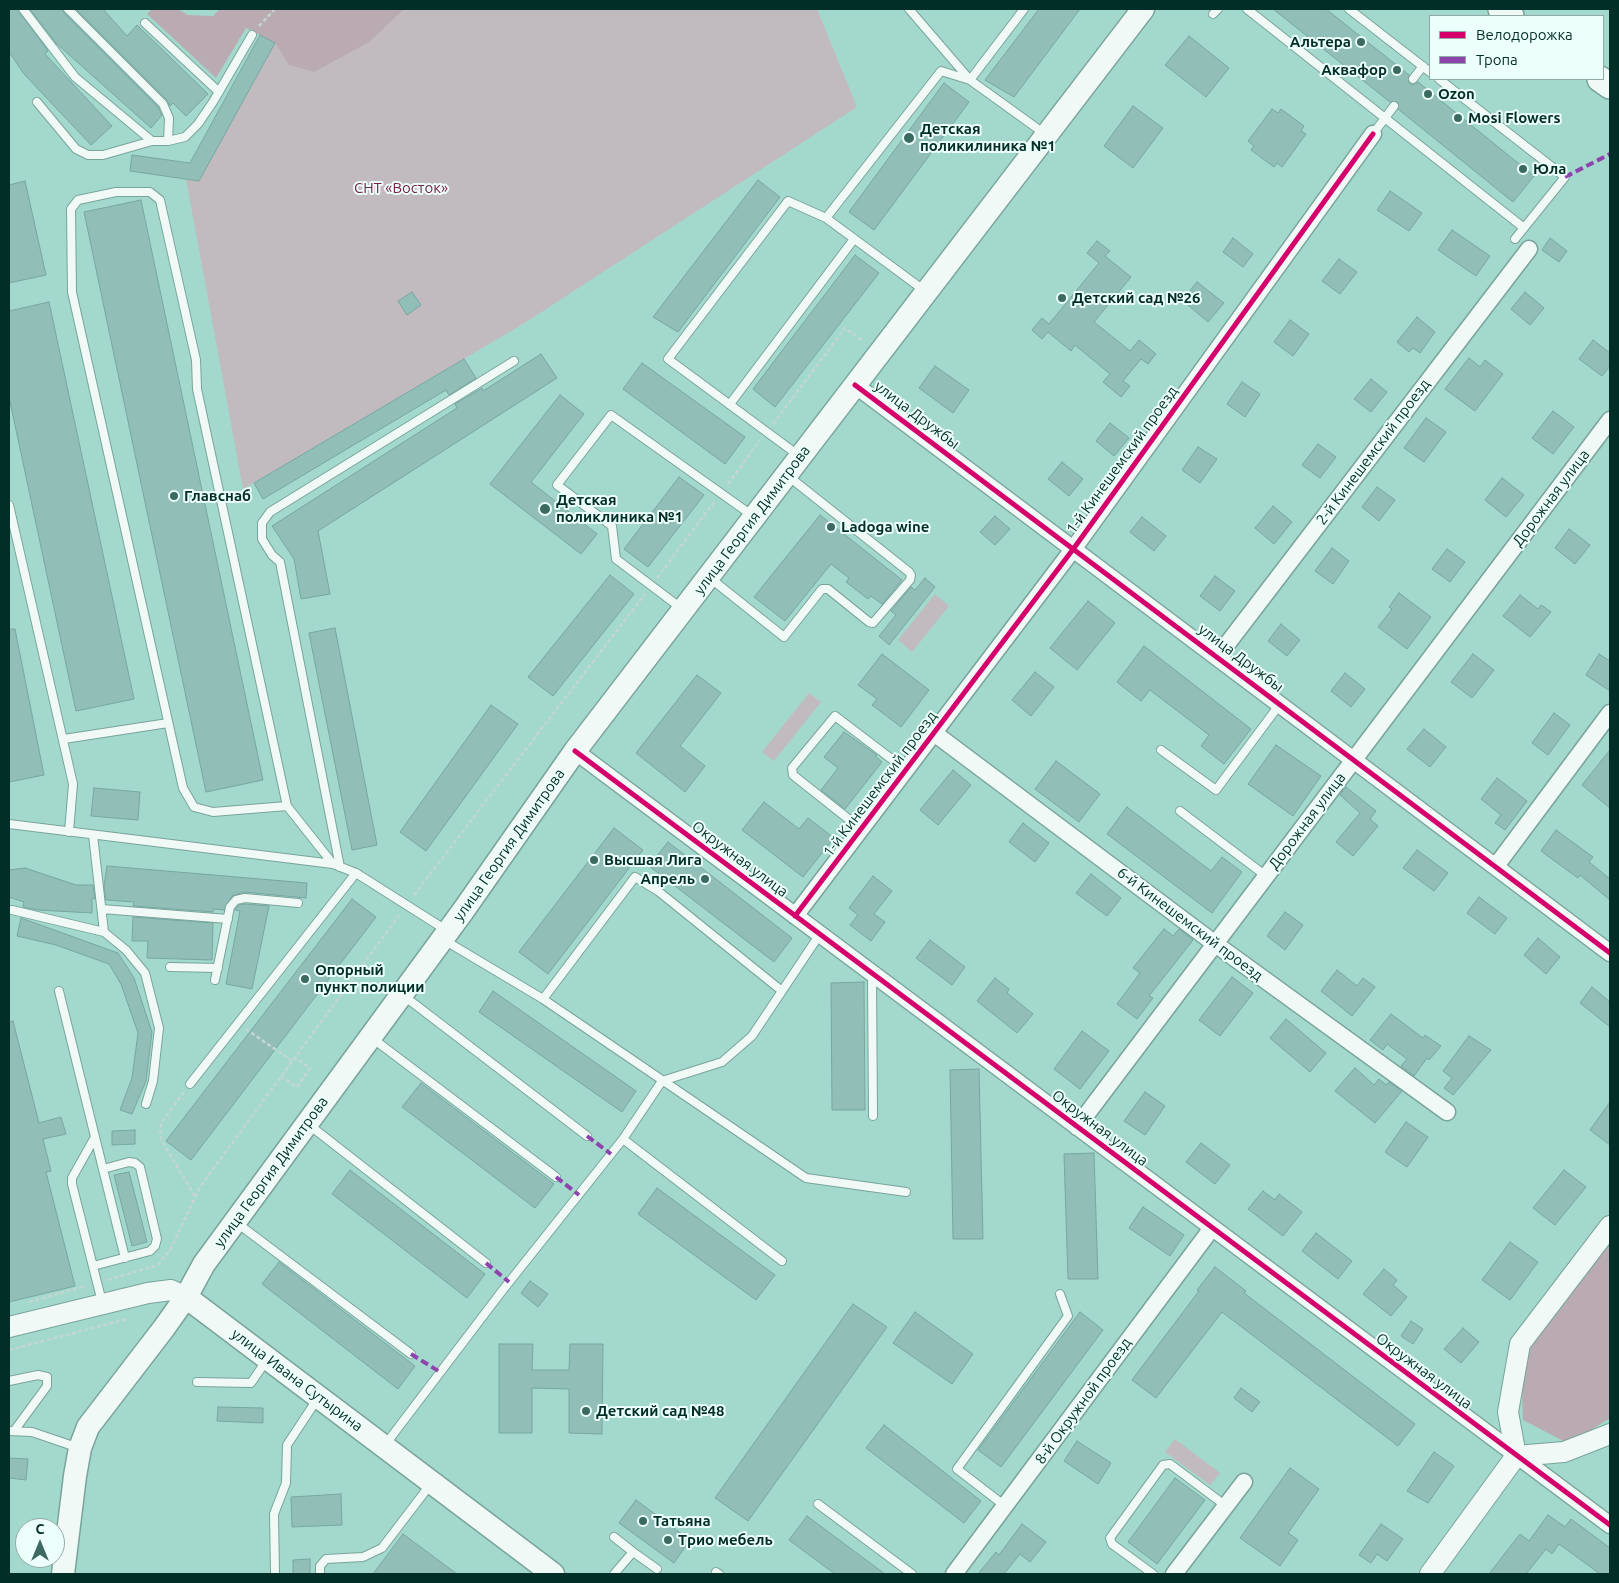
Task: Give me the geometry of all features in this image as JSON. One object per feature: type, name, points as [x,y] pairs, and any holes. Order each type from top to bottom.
[{"type":"main road","name":"улица Георгия Димитрова","points":[[63,1574],[80,1448],[88,1427],[186,1297],[204,1264],[402,995],[575,751],[1144,9]]},
{"type":"main road","name":"улица Ивана Сутырина","points":[[186,1297],[553,1574]]},
{"type":"street","name":"1-й Кинешемский проезд","points":[[795,916],[1074,548],[1373,134]]},
{"type":"street","name":"2-й Кинешемский проезд","points":[[1218,656],[1529,249]]},
{"type":"street","name":"улица Дружбы","points":[[855,385],[1218,656],[1354,761],[1610,953]]},
{"type":"street","name":"Дорожная улица","points":[[1077,1126],[1610,420]]},
{"type":"street","points":[[1496,866],[1610,713]]},
{"type":"street","name":"6-й Кинешемский проезд","points":[[934,733],[1214,943],[1447,1112]]},
{"type":"street","name":"Окружная улица","points":[[575,751],[1610,1525]]},
{"type":"street","points":[[1430,1574],[1516,1456],[1508,1412],[1520,1344],[1610,1226]]},
{"type":"street","name":"8-й Окружной проезд","points":[[954,1574],[1131,1334],[1212,1228]]},
{"type":"street","name":"улица Ивана Сутырина","points":[[9,1327],[102,1304],[171,1290],[186,1297]]},
{"type":"street","points":[[1516,1456],[1564,1452],[1610,1434]]},
{"type":"street","points":[[1174,1574],[1244,1482]]},
{"type":"lane","points":[[23,9],[75,77],[152,141]]},
{"type":"lane","points":[[68,9],[163,104],[169,118],[168,141]]},
{"type":"lane","points":[[909,9],[970,80],[1047,135]]},
{"type":"lane","points":[[970,80],[1024,9]]},
{"type":"lane","points":[[1247,9],[1524,228]]},
{"type":"lane","points":[[1349,9],[1429,71]]},
{"type":"lane","points":[[145,23],[219,92]]},
{"type":"lane","points":[[37,102],[76,149],[88,155],[103,155],[152,141],[168,141],[185,136],[198,124],[252,35]]},
{"type":"lane","points":[[1413,79],[1423,66]]},
{"type":"lane","points":[[826,218],[940,71],[970,80]]},
{"type":"lane","points":[[1440,80],[1565,177],[1515,238]]},
{"type":"lane","points":[[1373,134],[1394,106]]},
{"type":"lane","points":[[287,806],[213,812],[194,808],[183,788],[72,292],[73,238],[71,209],[78,200],[116,192],[150,192],[160,200],[196,360],[196,389],[287,806],[336,865]]},
{"type":"lane","points":[[801,457],[668,358],[788,202],[826,218],[927,292]]},
{"type":"lane","points":[[730,404],[854,238]]},
{"type":"lane","points":[[336,865],[280,562],[272,555],[262,539],[262,523],[270,512],[514,361]]},
{"type":"lane","points":[[683,610],[616,559],[612,526],[557,485],[611,415],[754,517]]},
{"type":"lane","points":[[708,577],[784,637],[822,589],[828,589],[869,622],[873,623],[910,580],[911,575],[909,572],[786,475]]},
{"type":"lane","points":[[9,505],[73,784],[69,832]]},
{"type":"lane","points":[[1161,750],[1216,790],[1280,704]]},
{"type":"lane","points":[[861,829],[792,775],[792,768],[834,716],[906,770]]},
{"type":"lane","points":[[64,740],[168,723]]},
{"type":"lane","points":[[1180,811],[1266,876]]},
{"type":"lane","points":[[9,824],[336,865],[356,873],[406,905],[445,935],[806,1178],[906,1192]]},
{"type":"lane","points":[[93,835],[104,932]]},
{"type":"lane","points":[[190,1084],[356,873]]},
{"type":"lane","points":[[543,1000],[635,877],[658,891],[782,991]]},
{"type":"lane","points":[[216,980],[230,907],[236,900],[245,898],[298,903]]},
{"type":"lane","points":[[102,909],[228,919]]},
{"type":"lane","points":[[12,910],[104,932],[126,950],[145,973],[159,1028],[153,1081],[146,1104]]},
{"type":"lane","points":[[384,1446],[502,1291],[623,1139],[662,1081],[722,1062],[752,1036],[820,934]]},
{"type":"lane","points":[[170,967],[218,968]]},
{"type":"lane","points":[[872,974],[873,1116]]},
{"type":"lane","points":[[59,991],[125,1258]]},
{"type":"lane","points":[[402,995],[587,1136]]},
{"type":"lane","points":[[370,1038],[556,1177]]},
{"type":"lane","points":[[307,1123],[486,1263]]},
{"type":"lane","points":[[95,1137],[72,1178],[102,1304]]},
{"type":"lane","points":[[623,1139],[782,1261]]},
{"type":"lane","points":[[93,1266],[150,1251],[155,1246],[157,1239],[140,1167],[135,1163],[129,1162],[103,1169]]},
{"type":"lane","points":[[235,1222],[412,1354]]},
{"type":"lane","points":[[1005,1507],[957,1469],[1068,1316],[1060,1294]]},
{"type":"lane","points":[[197,1382],[251,1383],[268,1358]]},
{"type":"lane","points":[[9,1381],[38,1375],[47,1377],[47,1386],[12,1431]]},
{"type":"lane","points":[[274,1574],[274,1514],[286,1483],[287,1444],[319,1396]]},
{"type":"lane","points":[[12,1431],[32,1432],[80,1448]]},
{"type":"lane","points":[[1153,1574],[1112,1544],[1110,1538],[1163,1465],[1170,1464],[1226,1506]]},
{"type":"lane","points":[[320,1574],[320,1566],[326,1559],[362,1557],[382,1548],[432,1482]]},
{"type":"lane","points":[[818,1504],[912,1574]]},
{"type":"lane","points":[[614,1537],[657,1569]]},
{"type":"lane","points":[[614,1574],[633,1552]]},
{"type":"path","points":[[252,35],[275,9]]},
{"type":"path","points":[[26,1303],[158,1265],[170,1250],[195,1196],[406,905],[651,586],[844,328],[862,340]]},
{"type":"path","points":[[238,1022],[292,1061]]},
{"type":"path","points":[[281,1076],[297,1088],[310,1068],[295,1058]]},
{"type":"path","points":[[190,1084],[161,1123],[160,1135],[164,1145],[195,1196]]},
{"type":"path","points":[[9,1350],[127,1319]]},
{"type":"green space","name":"СНТ «Восток»","points":[[312,9],[817,9],[857,107],[523,324],[243,489],[186,179],[199,181],[275,43]]},
{"type":"green space","points":[[935,594],[949,606],[912,652],[898,640]]},
{"type":"green space","points":[[809,693],[821,702],[774,761],[762,752]]},
{"type":"green space","points":[[1175,1439],[1220,1473],[1210,1485],[1165,1452]]},
{"type":"shaded area","points":[[152,9],[178,9],[188,15],[213,16],[220,9],[404,9],[369,42],[314,72],[289,65],[275,43],[246,28],[216,78],[147,14]]},
{"type":"shaded area","points":[[1610,1239],[1610,1418],[1569,1444],[1523,1420],[1522,1391],[1528,1353],[1534,1338]]},
{"type":"building","points":[[9,9],[17,9],[48,51],[45,54],[112,126],[91,145],[24,74],[9,52]]},
{"type":"building","points":[[30,9],[62,9],[158,107],[162,115],[151,128],[56,43]]},
{"type":"building","points":[[76,9],[103,9],[127,36],[137,25],[208,94],[186,116],[173,103],[170,106],[167,100]]},
{"type":"building","points":[[1039,9],[1080,9],[1014,97],[985,80]]},
{"type":"building","points":[[1273,9],[1326,9],[1409,75],[1409,83],[1413,85],[1418,82],[1534,176],[1513,202],[1398,109],[1398,102],[1390,102]]},
{"type":"building","points":[[260,35],[275,43],[199,181],[130,171],[132,155],[190,163]]},
{"type":"building","points":[[1189,36],[1229,68],[1206,97],[1165,65]]},
{"type":"building","points":[[944,83],[969,102],[874,230],[849,212]]},
{"type":"building","points":[[1133,106],[1163,128],[1133,168],[1104,146]]},
{"type":"building","points":[[1272,109],[1278,113],[1281,109],[1304,126],[1301,131],[1306,134],[1282,167],[1277,163],[1274,167],[1251,150],[1254,146],[1248,141]]},
{"type":"building","points":[[758,180],[780,197],[678,332],[653,317]]},
{"type":"building","points":[[25,181],[46,275],[9,283],[9,185]]},
{"type":"building","points":[[1390,191],[1422,213],[1409,231],[1377,210]]},
{"type":"building","name":"Главснаб","points":[[141,200],[263,780],[206,792],[84,212]]},
{"type":"building","points":[[1452,230],[1490,256],[1476,276],[1438,250]]},
{"type":"building","points":[[1233,238],[1253,254],[1243,267],[1223,252]]},
{"type":"building","points":[[1550,238],[1567,251],[1559,262],[1542,250]]},
{"type":"building","points":[[1097,241],[1110,251],[1105,256],[1131,277],[1094,322],[1130,351],[1139,340],[1156,354],[1148,364],[1141,359],[1123,381],[1130,386],[1121,397],[1103,382],[1110,374],[1075,345],[1071,351],[1048,332],[1042,339],[1032,330],[1042,318],[1049,324],[1099,263],[1087,253]]},
{"type":"building","points":[[855,255],[879,273],[775,407],[753,389]]},
{"type":"building","points":[[1339,259],[1357,272],[1340,294],[1322,281]]},
{"type":"building","points":[[1197,282],[1224,303],[1208,322],[1182,300]]},
{"type":"building","points":[[412,292],[421,305],[407,315],[398,301]]},
{"type":"building","points":[[1525,292],[1544,308],[1530,325],[1511,309]]},
{"type":"building","points":[[49,302],[134,699],[76,711],[9,397],[9,311]]},
{"type":"building","points":[[1417,317],[1435,332],[1420,353],[1413,348],[1409,352],[1397,342]]},
{"type":"building","points":[[1290,320],[1309,334],[1293,356],[1274,342]]},
{"type":"building","points":[[1593,340],[1610,353],[1610,366],[1602,376],[1579,359]]},
{"type":"building","points":[[541,354],[557,378],[318,531],[330,594],[301,599],[294,559],[272,526],[457,408],[455,404],[482,388],[483,391]]},
{"type":"building","points":[[1469,358],[1480,367],[1485,360],[1503,374],[1475,411],[1445,389]]},
{"type":"building","points":[[464,359],[476,378],[449,395],[446,390],[263,499],[254,483]]},
{"type":"building","points":[[642,363],[745,437],[725,464],[623,389]]},
{"type":"building","points":[[935,366],[969,390],[953,413],[919,388]]},
{"type":"building","points":[[1371,379],[1387,392],[1371,412],[1354,399]]},
{"type":"building","points":[[1242,382],[1260,394],[1245,417],[1227,404]]},
{"type":"building","points":[[560,395],[584,414],[531,482],[597,534],[581,554],[490,484]]},
{"type":"building","points":[[1553,411],[1574,427],[1553,454],[1532,438]]},
{"type":"building","points":[[1426,418],[1446,432],[1424,462],[1404,448]]},
{"type":"building","points":[[1110,423],[1129,438],[1114,456],[1096,441]]},
{"type":"building","points":[[1318,444],[1336,457],[1320,478],[1302,465]]},
{"type":"building","points":[[1198,447],[1217,459],[1200,483],[1182,470]]},
{"type":"building","points":[[1062,462],[1083,479],[1069,496],[1048,479]]},
{"type":"building","points":[[679,477],[704,495],[648,567],[624,549]]},
{"type":"building","points":[[1502,478],[1524,495],[1506,517],[1485,500]]},
{"type":"building","points":[[1377,487],[1395,500],[1379,521],[1362,507]]},
{"type":"building","points":[[1273,506],[1292,522],[1274,544],[1255,528]]},
{"type":"building","points":[[820,515],[902,580],[882,604],[871,596],[868,599],[846,582],[849,578],[831,564],[785,621],[754,597]]},
{"type":"building","points":[[995,516],[1010,529],[995,545],[980,532]]},
{"type":"building","points":[[1142,517],[1166,536],[1154,551],[1130,532]]},
{"type":"building","points":[[1569,529],[1590,545],[1575,564],[1555,548]]},
{"type":"building","points":[[1332,548],[1349,561],[1333,584],[1315,571]]},
{"type":"building","points":[[1447,549],[1465,562],[1450,582],[1432,569]]},
{"type":"building","points":[[610,575],[634,594],[553,696],[528,677]]},
{"type":"building","points":[[1215,576],[1235,591],[1220,611],[1200,596]]},
{"type":"building","points":[[925,578],[935,587],[889,645],[879,636],[896,615],[891,611],[911,587],[915,590]]},
{"type":"building","points":[[1399,593],[1431,617],[1407,649],[1378,627],[1392,609],[1389,607]]},
{"type":"building","points":[[1520,595],[1538,609],[1541,605],[1551,612],[1530,637],[1503,616]]},
{"type":"building","points":[[1088,601],[1115,623],[1077,670],[1050,648]]},
{"type":"building","points":[[1281,624],[1300,640],[1287,656],[1268,641]]},
{"type":"building","points":[[335,628],[377,845],[352,850],[309,633]]},
{"type":"building","points":[[9,629],[15,629],[44,775],[9,782]]},
{"type":"building","points":[[1144,646],[1251,729],[1224,764],[1201,746],[1209,735],[1150,690],[1141,701],[1117,682]]},
{"type":"building","points":[[882,654],[929,690],[901,727],[872,705],[877,699],[858,685]]},
{"type":"building","points":[[1473,654],[1494,670],[1472,698],[1451,682]]},
{"type":"building","points":[[1599,654],[1610,661],[1610,691],[1586,675]]},
{"type":"building","points":[[1035,672],[1054,687],[1031,716],[1012,700]]},
{"type":"building","points":[[1345,673],[1365,689],[1351,707],[1331,691]]},
{"type":"building","points":[[697,675],[721,693],[680,746],[705,766],[685,792],[636,753]]},
{"type":"building","points":[[491,705],[518,724],[426,851],[400,832]]},
{"type":"building","points":[[1554,713],[1570,725],[1548,755],[1532,743]]},
{"type":"building","points":[[1424,729],[1446,747],[1430,767],[1407,749]]},
{"type":"building","points":[[844,732],[877,755],[875,756],[882,762],[845,809],[821,790],[838,768],[824,757]]},
{"type":"building","points":[[1276,745],[1321,776],[1293,816],[1248,784]]},
{"type":"building","points":[[1610,750],[1610,808],[1582,785]]},
{"type":"building","points":[[1056,761],[1100,794],[1079,822],[1035,789]]},
{"type":"building","points":[[953,770],[971,785],[938,825],[920,810]]},
{"type":"building","points":[[1497,778],[1527,801],[1505,830],[1495,823],[1501,815],[1481,799]]},
{"type":"building","points":[[1346,787],[1376,811],[1370,819],[1378,826],[1353,856],[1336,842],[1360,813],[1340,795]]},
{"type":"building","points":[[94,788],[140,792],[138,820],[91,816]]},
{"type":"building","points":[[764,802],[799,829],[808,818],[834,838],[803,877],[742,830]]},
{"type":"building","points":[[1127,807],[1211,871],[1222,857],[1242,872],[1212,913],[1107,834]]},
{"type":"building","points":[[1023,823],[1049,843],[1035,862],[1009,842]]},
{"type":"building","points":[[614,828],[643,850],[548,974],[519,952]]},
{"type":"building","points":[[1556,830],[1593,857],[1589,862],[1610,879],[1610,900],[1580,875],[1578,878],[1541,851]]},
{"type":"building","points":[[668,842],[792,938],[774,962],[649,866]]},
{"type":"building","points":[[1417,850],[1448,873],[1434,891],[1403,868]]},
{"type":"building","points":[[107,866],[307,883],[306,898],[244,892],[232,896],[224,910],[213,909],[213,912],[133,906],[134,902],[106,900],[104,886]]},
{"type":"building","points":[[25,868],[76,885],[93,885],[95,899],[92,898],[92,913],[38,910],[23,907],[24,902],[9,897],[9,870]]},
{"type":"building","points":[[1091,874],[1121,898],[1107,916],[1076,893]]},
{"type":"building","points":[[873,876],[892,891],[874,914],[885,922],[871,941],[850,925],[858,915],[849,908]]},
{"type":"building","points":[[1479,897],[1507,918],[1495,934],[1467,913]]},
{"type":"building","points":[[352,899],[376,917],[191,1160],[166,1141]]},
{"type":"building","points":[[239,905],[269,906],[252,989],[226,984],[240,911],[235,910]]},
{"type":"building","points":[[1285,912],[1303,925],[1285,950],[1267,936]]},
{"type":"building","points":[[133,917],[213,923],[212,960],[147,958],[148,941],[132,941]]},
{"type":"building","points":[[21,918],[118,953],[134,978],[152,1032],[146,1081],[132,1114],[120,1110],[132,1078],[138,1033],[121,984],[109,964],[56,945],[17,936]]},
{"type":"building","points":[[1164,929],[1173,936],[1179,929],[1193,940],[1149,996],[1153,998],[1137,1019],[1117,1004],[1140,973],[1133,968]]},
{"type":"building","points":[[1538,938],[1560,957],[1546,974],[1524,955]]},
{"type":"building","points":[[930,940],[965,967],[952,985],[916,958]]},
{"type":"building","points":[[1337,970],[1357,986],[1363,978],[1375,987],[1352,1016],[1321,991]]},
{"type":"building","points":[[1232,977],[1253,993],[1220,1036],[1199,1020]]},
{"type":"building","points":[[995,978],[1009,989],[1007,993],[1033,1014],[1017,1033],[977,1001]]},
{"type":"building","points":[[864,982],[865,1110],[832,1110],[831,983]]},
{"type":"building","points":[[1592,987],[1610,1002],[1610,1027],[1580,1003]]},
{"type":"building","points":[[493,991],[636,1091],[622,1112],[479,1012]]},
{"type":"building","points":[[1391,1014],[1423,1038],[1425,1035],[1441,1046],[1429,1060],[1427,1058],[1414,1076],[1401,1066],[1407,1059],[1387,1044],[1383,1050],[1370,1040]]},
{"type":"building","points":[[1286,1019],[1326,1053],[1310,1072],[1270,1038]]},
{"type":"building","points":[[13,1021],[39,1123],[61,1117],[66,1134],[43,1139],[51,1171],[46,1172],[75,1286],[9,1302],[9,1022]]},
{"type":"building","points":[[1082,1031],[1109,1051],[1080,1089],[1054,1069]]},
{"type":"building","points":[[1469,1036],[1491,1050],[1453,1095],[1444,1088],[1452,1078],[1443,1071]]},
{"type":"building","points":[[1355,1068],[1374,1085],[1379,1079],[1386,1085],[1389,1082],[1402,1091],[1375,1123],[1335,1091]]},
{"type":"building","points":[[979,1069],[983,1239],[953,1239],[950,1070]]},
{"type":"building","points":[[421,1083],[554,1184],[535,1208],[402,1107]]},
{"type":"building","points":[[1145,1092],[1165,1106],[1145,1135],[1124,1121]]},
{"type":"building","points":[[1610,1102],[1610,1145],[1590,1130]]},
{"type":"building","points":[[1406,1122],[1428,1137],[1407,1167],[1385,1152]]},
{"type":"building","points":[[135,1130],[135,1144],[112,1145],[112,1131]]},
{"type":"building","points":[[1201,1143],[1230,1165],[1215,1184],[1186,1162]]},
{"type":"building","points":[[1094,1153],[1098,1279],[1068,1279],[1064,1154]]},
{"type":"building","points":[[350,1170],[485,1274],[467,1298],[332,1194]]},
{"type":"building","points":[[1564,1170],[1586,1187],[1555,1225],[1533,1208]]},
{"type":"building","points":[[129,1172],[147,1242],[132,1246],[114,1175]]},
{"type":"building","points":[[657,1188],[775,1275],[756,1300],[638,1214]]},
{"type":"building","points":[[1263,1191],[1275,1200],[1279,1194],[1302,1212],[1283,1236],[1248,1209]]},
{"type":"building","points":[[1143,1207],[1184,1235],[1170,1256],[1129,1228]]},
{"type":"building","points":[[1316,1233],[1352,1261],[1338,1279],[1302,1251]]},
{"type":"building","points":[[1510,1242],[1538,1262],[1510,1300],[1482,1280]]},
{"type":"building","points":[[279,1262],[415,1366],[398,1389],[262,1284]]},
{"type":"building","points":[[1215,1267],[1246,1291],[1244,1293],[1415,1424],[1398,1446],[1222,1312],[1156,1398],[1132,1380]]},
{"type":"building","points":[[1384,1269],[1397,1280],[1393,1285],[1407,1297],[1391,1316],[1363,1294]]},
{"type":"building","points":[[530,1281],[548,1294],[538,1307],[521,1293]]},
{"type":"building","points":[[853,1304],[887,1327],[748,1521],[715,1498]]},
{"type":"building","points":[[915,1312],[973,1354],[952,1384],[893,1343]]},
{"type":"building","points":[[1080,1312],[1103,1330],[1001,1467],[978,1450]]},
{"type":"building","points":[[1411,1321],[1423,1329],[1413,1344],[1401,1336]]},
{"type":"building","points":[[1463,1328],[1479,1342],[1461,1363],[1444,1349]]},
{"type":"building","name":"Детский сад №48","points":[[499,1344],[533,1344],[532,1370],[569,1370],[570,1344],[603,1344],[602,1434],[569,1433],[569,1389],[532,1388],[532,1433],[499,1433]]},
{"type":"building","points":[[1241,1388],[1260,1402],[1252,1412],[1234,1398]]},
{"type":"building","points":[[218,1407],[263,1408],[263,1423],[217,1421]]},
{"type":"building","points":[[884,1425],[981,1501],[964,1523],[866,1448]]},
{"type":"building","points":[[1077,1441],[1111,1463],[1098,1484],[1064,1461]]},
{"type":"building","points":[[1434,1452],[1454,1466],[1428,1503],[1407,1491]]},
{"type":"building","points":[[9,1458],[28,1459],[26,1480],[9,1478]]},
{"type":"building","points":[[1290,1468],[1319,1489],[1288,1533],[1298,1540],[1280,1566],[1240,1538]]},
{"type":"building","points":[[1175,1478],[1205,1500],[1157,1564],[1128,1542]]},
{"type":"building","points":[[341,1494],[342,1525],[292,1527],[291,1497]]},
{"type":"building","points":[[636,1500],[690,1540],[674,1563],[619,1523]]},
{"type":"building","points":[[1548,1515],[1565,1527],[1571,1519],[1610,1548],[1610,1574],[1600,1574],[1559,1544],[1552,1554],[1546,1549],[1526,1574],[1489,1574],[1520,1534],[1529,1541]]},
{"type":"building","points":[[807,1516],[885,1574],[835,1574],[789,1540]]},
{"type":"building","points":[[1022,1524],[1046,1542],[1030,1562],[1020,1554],[1004,1574],[978,1574],[996,1552],[999,1555]]},
{"type":"building","points":[[1381,1524],[1403,1539],[1387,1561],[1377,1554],[1371,1563],[1359,1555]]},
{"type":"building","points":[[403,1534],[457,1574],[373,1574]]},
{"type":"building","points":[[310,1559],[310,1574],[293,1574],[293,1560]]},
{"type":"marked path","points":[[1565,177],[1610,154]]},
{"type":"marked path","points":[[587,1136],[611,1154]]},
{"type":"marked path","points":[[556,1177],[579,1195]]},
{"type":"marked path","points":[[486,1263],[509,1282]]},
{"type":"marked path","points":[[411,1354],[440,1372]]},
{"type":"cycle path","points":[[795,916],[1074,548],[1373,134]]},
{"type":"cycle path","points":[[855,385],[1610,953]]},
{"type":"cycle path","points":[[575,751],[1610,1525]]},
{"type":"place","name":"Альтера","points":[[1361,42]]},
{"type":"place","name":"Аквафор","points":[[1397,70]]},
{"type":"place","name":"Ozon","points":[[1428,94]]},
{"type":"place","name":"Mosi Flowers","points":[[1458,118]]},
{"type":"place","name":"Детская поликилиника №1","points":[[909,138]]},
{"type":"place","name":"Юла","points":[[1523,169]]},
{"type":"place","name":"Детский сад №26","points":[[1062,298]]},
{"type":"place","name":"Главснаб","points":[[174,496]]},
{"type":"place","name":"Детская поликлиника №1","points":[[545,509]]},
{"type":"place","name":"Ladoga wine","points":[[831,527]]},
{"type":"place","name":"Высшая Лига","points":[[594,860]]},
{"type":"place","name":"Апрель","points":[[705,879]]},
{"type":"place","name":"Опорный пункт полиции","points":[[305,979]]},
{"type":"place","name":"Детский сад №48","points":[[586,1411]]},
{"type":"place","name":"Татьяна","points":[[643,1521]]},
{"type":"place","name":"Трио мебель","points":[[668,1540]]}]
